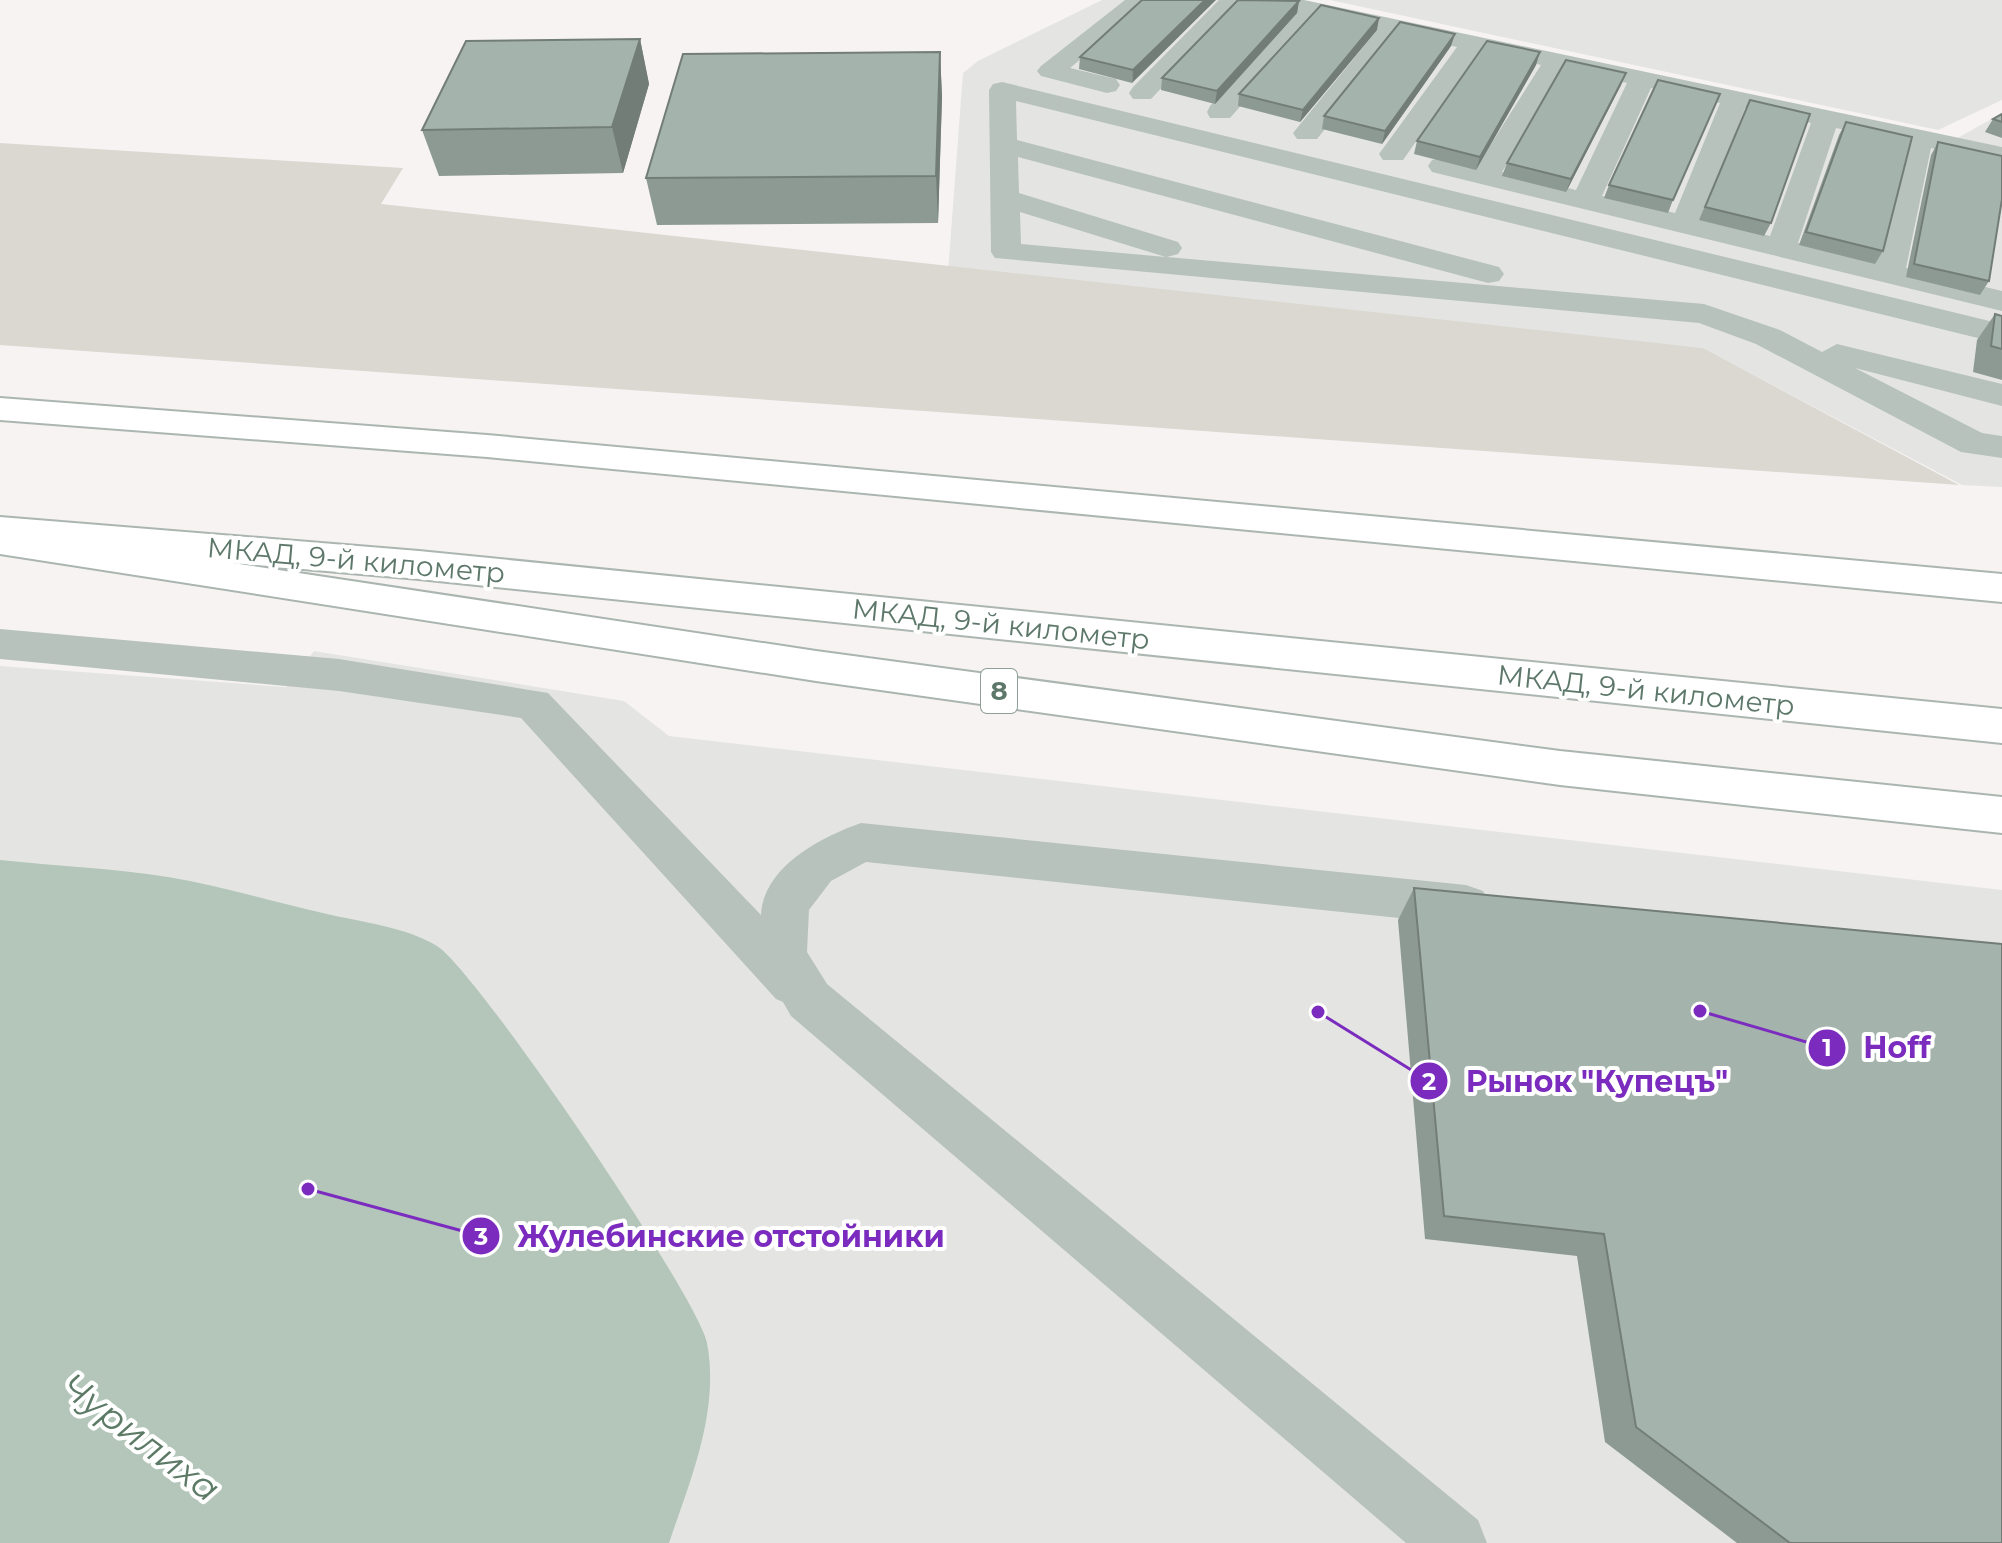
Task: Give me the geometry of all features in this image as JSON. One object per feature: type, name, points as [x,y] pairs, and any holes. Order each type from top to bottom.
[{"type":"main road","points":[[0,409],[487,446],[2002,588]]},
{"type":"main road","name":"МКАД, 9-й километр","points":[[0,530],[419,565],[2002,726]]},
{"type":"main road","name":"8","points":[[0,541],[847,670],[1560,768],[2002,815]]},
{"type":"lane","points":[[1140,0],[1050,71],[1249,119]]},
{"type":"lane","points":[[1181,103],[1232,0]]},
{"type":"lane","points":[[1270,0],[2002,155]]},
{"type":"lane","points":[[1181,103],[1312,10]]},
{"type":"lane","points":[[1307,133],[1393,27]]},
{"type":"lane","points":[[1393,154],[1472,44]]},
{"type":"lane","points":[[1485,176],[1556,61]]},
{"type":"lane","points":[[1586,200],[1642,79]]},
{"type":"lane","points":[[2002,334],[1002,90],[1006,252],[1704,314],[1768,337],[2002,395]]},
{"type":"lane","points":[[1685,224],[1735,99]]},
{"type":"lane","points":[[1781,247],[1826,118]]},
{"type":"lane","points":[[1278,126],[1336,140]]},
{"type":"lane","points":[[1889,273],[1919,138]]},
{"type":"lane","points":[[1004,145],[1606,305]]},
{"type":"lane","points":[[1364,147],[2000,300],[2002,265]]},
{"type":"lane","points":[[1005,198],[1248,273]]},
{"type":"lane","points":[[1704,314],[1721,265]]},
{"type":"lane","points":[[1768,337],[1974,444],[2002,447]]},
{"type":"lane","points":[[0,644],[339,675],[533,704],[809,1000],[1455,1543]]},
{"type":"lane","points":[[809,1000],[783,955],[785,904],[815,867],[861,842],[1511,909]]},
{"type":"shaded area","points":[[1102,0],[1300,0],[1954,140],[2002,113],[2002,487],[1962,485],[1702,348],[948,272],[963,73],[978,61]]},
{"type":"shaded area","points":[[1330,0],[2002,0],[2002,100],[1938,130]]},
{"type":"shaded area","points":[[0,143],[403,168],[381,204],[1703,348],[1959,485],[0,345]]},
{"type":"shaded area","points":[[314,651],[624,701],[669,736],[2002,890],[2002,1543],[0,1543],[0,666],[286,687]]},
{"type":"water","name":"Чурилиха","points":[[0,860],[168,877],[384,926],[425,939],[437,946],[459,968],[495,1012],[584,1137],[667,1265],[695,1314],[707,1343],[710,1394],[706,1420],[694,1470],[669,1543],[0,1543]]},
{"type":"building","points":[[1142,0],[1205,0],[1133,70],[1080,57]]},
{"type":"building","points":[[1238,0],[1299,1],[1217,91],[1162,78]]},
{"type":"building","points":[[1321,5],[1379,18],[1303,110],[1239,94]]},
{"type":"building","points":[[1400,22],[1455,34],[1385,131],[1324,116]]},
{"type":"building","points":[[640,39],[612,127],[422,130],[466,41]]},
{"type":"building","points":[[1487,41],[1540,52],[1480,157],[1417,141]]},
{"type":"building","points":[[940,52],[936,176],[646,178],[683,54]]},
{"type":"building","points":[[1566,60],[1626,73],[1571,179],[1507,163]]},
{"type":"building","points":[[1658,80],[1720,94],[1673,200],[1609,185]]},
{"type":"building","points":[[1750,100],[1810,114],[1771,223],[1705,207]]},
{"type":"building","points":[[1846,122],[1912,137],[1883,251],[1806,232]]},
{"type":"building","points":[[1938,142],[2002,156],[2002,199],[1989,281],[1914,264]]},
{"type":"building","points":[[1995,314],[2002,316],[2002,349],[1991,346]]},
{"type":"building","points":[[1414,888],[2002,944],[2002,1543],[1790,1543],[1636,1427],[1604,1234],[1444,1216]]},
{"type":"place","name":"Hoff","points":[[1700,1011]]},
{"type":"place","name":"Рынок \"Купецъ\"","points":[[1318,1012]]},
{"type":"place","name":"Жулебинские отстойники","points":[[308,1189]]}]
